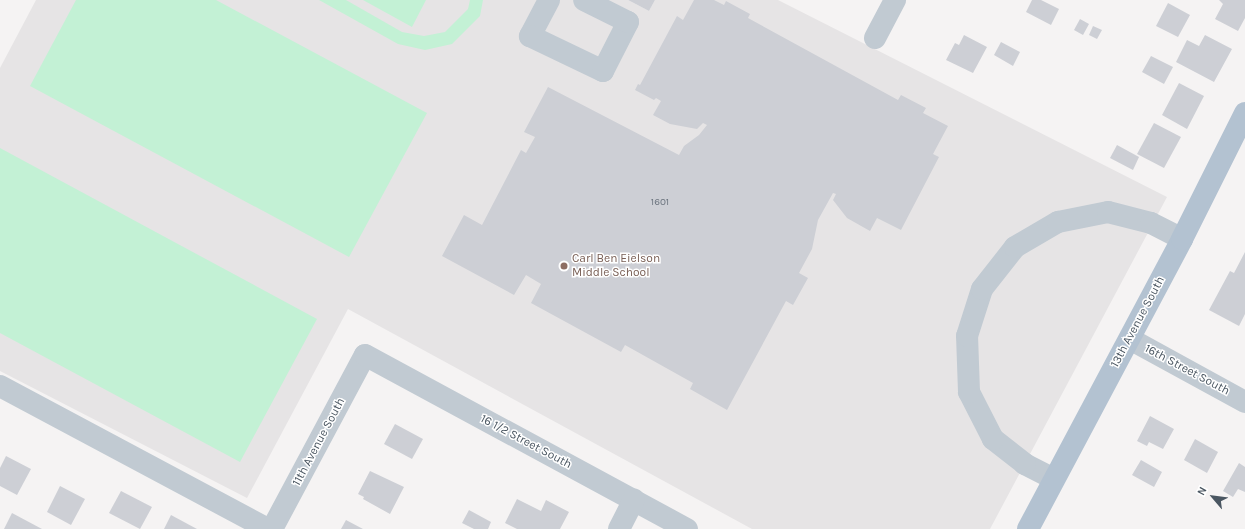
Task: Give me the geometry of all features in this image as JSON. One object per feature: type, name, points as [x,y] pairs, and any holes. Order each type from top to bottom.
[{"type":"main road","name":"13th Avenue South","points":[[1028,529],[1130,339],[1245,113]]},
{"type":"street","points":[[549,0],[530,36],[603,71],[628,22],[584,0]]},
{"type":"street","points":[[875,38],[895,0]]},
{"type":"street","points":[[1054,479],[1025,464],[993,439],[969,392],[967,336],[982,289],[1015,247],[1058,222],[1108,212],[1151,223],[1182,239]]},
{"type":"street","name":"16th Street South","points":[[1130,339],[1245,402]]},
{"type":"street","name":"16 1/2 Street South","points":[[365,355],[687,529]]},
{"type":"street","name":"11th Avenue South","points":[[272,529],[365,355]]},
{"type":"street","points":[[0,386],[268,529]]},
{"type":"street","points":[[619,529],[634,500]]},
{"type":"shaded area","name":"Carl Ben Eielson Middle School","points":[[36,0],[628,0],[649,11],[655,0],[778,0],[1167,197],[990,529],[752,529],[348,309],[247,498],[0,371],[0,68]]},
{"type":"green space","points":[[76,0],[216,0],[427,113],[349,257],[30,86]]},
{"type":"green space","points":[[319,0],[346,0],[402,32],[424,36],[445,32],[468,9],[470,0],[483,0],[480,16],[452,44],[425,50],[398,44]]},
{"type":"green space","points":[[363,0],[426,0],[412,27]]},
{"type":"green space","points":[[0,148],[317,319],[240,462],[0,333]]},
{"type":"building","points":[[628,0],[655,0],[649,11]]},
{"type":"building","points":[[694,0],[714,0],[724,5],[726,1],[750,14],[748,18],[898,100],[901,95],[926,108],[923,113],[948,126],[933,154],[939,157],[901,230],[877,218],[870,231],[847,218],[833,200],[836,194],[833,193],[818,220],[812,249],[799,273],[808,278],[793,305],[786,301],[727,410],[690,389],[693,383],[625,345],[621,352],[531,303],[541,284],[526,275],[514,295],[442,256],[464,215],[482,225],[521,150],[526,153],[535,137],[524,132],[548,87],[679,155],[684,146],[699,135],[707,125],[703,123],[697,129],[670,124],[653,115],[661,101],[656,98],[654,100],[635,90],[638,84],[640,85],[677,16],[683,20]]},
{"type":"building","points":[[1032,0],[1041,0],[1059,9],[1051,25],[1026,12]]},
{"type":"building","points":[[1219,0],[1245,0],[1245,18],[1238,31],[1215,19],[1223,4]]},
{"type":"building","points":[[1168,3],[1190,15],[1178,37],[1156,26]]},
{"type":"building","points":[[1080,19],[1089,24],[1083,35],[1074,30]]},
{"type":"building","points":[[1093,26],[1102,30],[1097,39],[1089,35]]},
{"type":"building","points":[[964,35],[987,47],[973,73],[946,60],[955,43],[959,45]]},
{"type":"building","points":[[1205,35],[1232,49],[1214,82],[1176,62],[1187,40],[1199,46]]},
{"type":"building","points":[[1001,42],[1020,52],[1013,66],[994,55]]},
{"type":"building","points":[[1151,56],[1173,67],[1164,84],[1142,72]]},
{"type":"building","points":[[1179,83],[1204,96],[1187,129],[1162,115]]},
{"type":"building","points":[[1154,123],[1181,137],[1164,168],[1137,154]]},
{"type":"building","points":[[1117,145],[1139,157],[1133,170],[1110,158]]},
{"type":"building","points":[[1245,252],[1245,314],[1239,326],[1209,310],[1230,271],[1234,273]]},
{"type":"building","points":[[1150,416],[1174,429],[1163,449],[1149,442],[1147,446],[1137,441]]},
{"type":"building","points":[[395,424],[423,439],[412,459],[384,444]]},
{"type":"building","points":[[1195,439],[1218,452],[1207,473],[1184,460]]},
{"type":"building","points":[[6,456],[31,469],[17,495],[0,486],[0,468]]},
{"type":"building","points":[[1141,460],[1162,472],[1154,487],[1132,475]]},
{"type":"building","points":[[1239,463],[1245,467],[1245,492],[1238,489],[1233,497],[1223,491]]},
{"type":"building","points":[[370,471],[404,487],[390,514],[363,499],[364,497],[358,494]]},
{"type":"building","points":[[60,486],[85,499],[71,525],[47,512]]},
{"type":"building","points":[[121,491],[152,507],[140,529],[109,513]]},
{"type":"building","points":[[517,499],[541,511],[546,500],[569,512],[560,529],[517,529],[505,523]]},
{"type":"building","points":[[469,510],[491,522],[488,529],[474,529],[462,523]]},
{"type":"building","points":[[12,513],[42,529],[4,529]]},
{"type":"building","points":[[171,515],[197,529],[164,529]]},
{"type":"building","points":[[346,520],[363,529],[341,529]]},
{"type":"place","name":"Carl Ben Eielson Middle School","points":[[564,266]]}]
